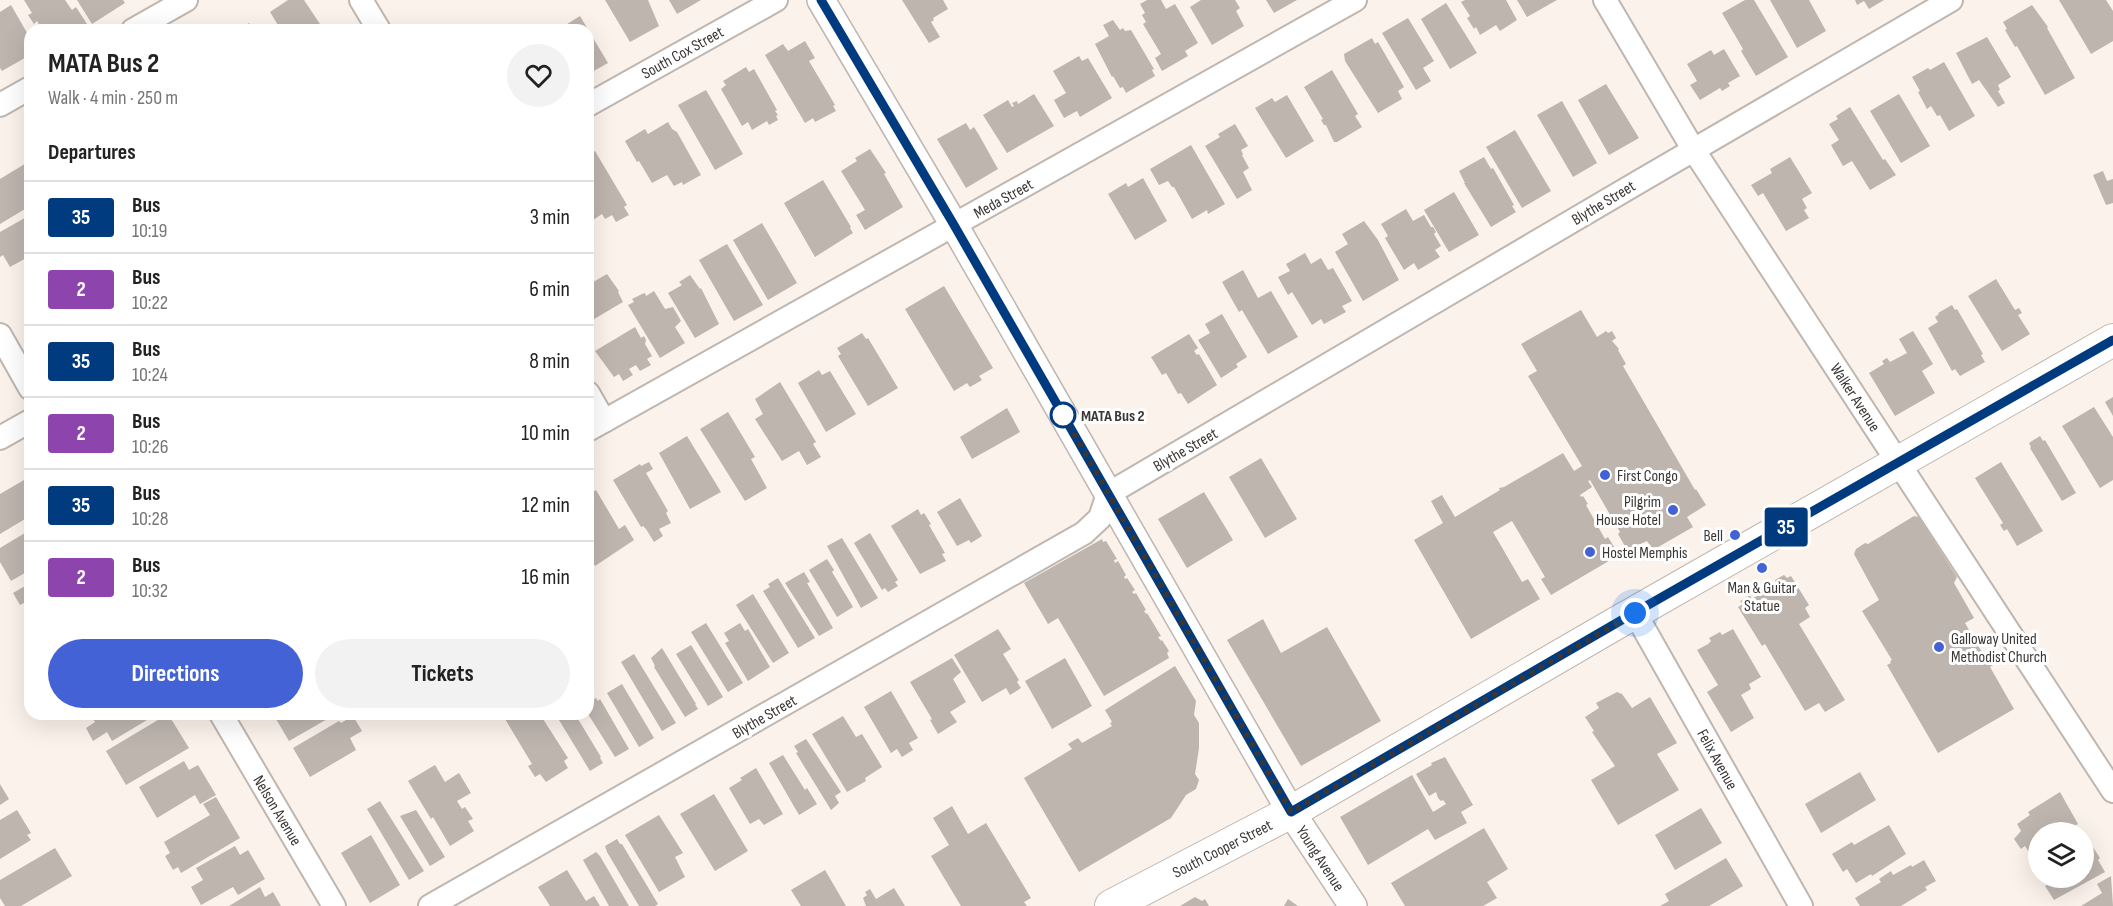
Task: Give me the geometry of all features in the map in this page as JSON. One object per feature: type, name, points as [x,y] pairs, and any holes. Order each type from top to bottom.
[{"type":"main road","name":"South Cooper Street","points":[[1111,906],[1291,812],[2113,340]]},
{"type":"street","points":[[144,24],[186,0]]},
{"type":"street","points":[[361,0],[375,24]]},
{"type":"street","name":"South Cox Street","points":[[594,102],[776,0]]},
{"type":"street","name":"Young Avenue","points":[[821,0],[954,225],[1291,812],[1353,906]]},
{"type":"street","name":"Meda Street","points":[[596,425],[1355,0]]},
{"type":"street","name":"Walker Avenue","points":[[1605,0],[1693,149],[1899,463],[2104,759],[2113,791]]},
{"type":"street","name":"Blythe Street","points":[[430,906],[1084,533],[1100,518],[1108,494],[1378,337],[1693,149],[1951,0]]},
{"type":"street","points":[[0,105],[24,91]]},
{"type":"street","points":[[0,335],[24,377]]},
{"type":"street","points":[[0,438],[24,424]]},
{"type":"street","name":"Felix Avenue","points":[[1635,613],[1801,906]]},
{"type":"street","name":"Nelson Avenue","points":[[225,720],[334,906]]},
{"type":"building","points":[[24,0],[65,0],[72,10],[76,7],[87,24],[39,24],[37,21],[34,24],[28,15],[32,13]]},
{"type":"building","points":[[77,0],[123,0],[125,3],[92,24]]},
{"type":"building","points":[[288,0],[304,0],[320,24],[277,24],[270,12]]},
{"type":"building","points":[[605,0],[648,0],[659,26],[630,42]]},
{"type":"building","points":[[669,0],[701,0],[677,14]]},
{"type":"building","points":[[902,0],[943,0],[948,9],[933,18],[931,22],[940,37],[929,43]]},
{"type":"building","points":[[1147,0],[1161,0],[1166,9],[1175,4],[1198,43],[1185,51],[1188,56],[1162,71],[1155,58],[1161,54],[1143,24],[1146,22],[1142,15],[1145,13],[1140,4]]},
{"type":"building","points":[[1201,0],[1235,0],[1240,8],[1236,11],[1244,26],[1212,45],[1190,7]]},
{"type":"building","points":[[1266,0],[1297,0],[1274,13]]},
{"type":"building","points":[[1465,0],[1506,0],[1517,20],[1500,31],[1496,25],[1480,35],[1467,18],[1470,16],[1461,2]]},
{"type":"building","points":[[1517,0],[1557,0],[1527,17]]},
{"type":"building","points":[[1745,0],[1754,0],[1788,57],[1756,76],[1722,13]]},
{"type":"building","points":[[1770,0],[1809,0],[1826,31],[1797,48]]},
{"type":"building","points":[[1855,0],[1884,0],[1869,9],[1864,1],[1857,5]]},
{"type":"building","points":[[2059,0],[2106,0],[2113,11],[2113,41],[2091,54]]},
{"type":"building","points":[[1446,3],[1477,53],[1450,69],[1421,19]]},
{"type":"building","points":[[11,5],[24,28],[24,58],[2,71],[0,68],[0,12]]},
{"type":"building","points":[[2032,5],[2048,27],[2075,78],[2045,95],[2017,46],[2015,47],[2005,30],[2007,29],[2003,22]]},
{"type":"building","points":[[580,16],[585,24],[567,24]]},
{"type":"building","points":[[1408,18],[1434,61],[1423,68],[1431,81],[1416,90],[1382,33]]},
{"type":"building","points":[[1113,20],[1120,30],[1123,28],[1125,31],[1131,30],[1154,69],[1152,70],[1155,76],[1126,93],[1112,77],[1095,44],[1109,36],[1103,25]]},
{"type":"building","points":[[1987,37],[2011,77],[1998,85],[2000,90],[1998,91],[2005,103],[1998,107],[1979,80],[1972,84],[1956,53]]},
{"type":"building","points":[[1372,38],[1375,44],[1378,42],[1404,87],[1398,91],[1402,99],[1378,113],[1345,61],[1344,54]]},
{"type":"building","points":[[594,40],[608,63],[594,71]]},
{"type":"building","points":[[805,41],[815,58],[809,61],[835,105],[833,106],[836,111],[815,122],[813,118],[805,123],[765,55],[783,44],[788,51]]},
{"type":"building","points":[[1724,49],[1740,76],[1728,83],[1730,86],[1722,91],[1720,88],[1700,100],[1690,85],[1697,81],[1687,64],[1711,50],[1714,55]]},
{"type":"building","points":[[1079,56],[1082,61],[1088,58],[1112,98],[1080,117],[1077,111],[1064,118],[1054,100],[1066,93],[1053,71]]},
{"type":"building","points":[[1944,62],[1975,116],[1949,131],[1940,115],[1937,116],[1931,106],[1927,109],[1912,77]]},
{"type":"building","points":[[746,67],[749,72],[754,69],[778,115],[776,116],[778,120],[769,125],[767,121],[752,130],[748,122],[742,126],[721,89],[726,85],[723,81]]},
{"type":"building","points":[[1332,70],[1358,114],[1355,116],[1362,127],[1337,142],[1334,142],[1304,87]]},
{"type":"building","points":[[1606,84],[1639,138],[1609,155],[1578,100]]},
{"type":"building","points":[[706,90],[743,154],[715,170],[678,105]]},
{"type":"building","points":[[1034,94],[1054,126],[1007,153],[983,115],[1008,100],[1012,107],[1014,106],[1012,103],[1017,101],[1018,104]]},
{"type":"building","points":[[1899,94],[1930,146],[1901,163],[1870,111]]},
{"type":"building","points":[[1287,95],[1314,141],[1286,158],[1255,108],[1272,98],[1275,102]]},
{"type":"building","points":[[1562,101],[1597,163],[1573,177],[1537,115]]},
{"type":"building","points":[[1850,107],[1883,160],[1885,159],[1896,175],[1870,190],[1852,161],[1843,166],[1831,145],[1839,140],[1829,124],[1838,119],[1836,116]]},
{"type":"building","points":[[668,122],[677,132],[701,175],[683,185],[682,182],[674,186],[667,175],[652,183],[625,141],[645,129],[648,134]]},
{"type":"building","points":[[966,123],[970,130],[974,127],[998,169],[966,188],[937,139]]},
{"type":"building","points":[[1235,124],[1248,146],[1241,150],[1249,168],[1243,172],[1252,190],[1237,199],[1205,146],[1220,137],[1218,134]]},
{"type":"building","points":[[1515,130],[1551,191],[1522,208],[1486,147]]},
{"type":"building","points":[[1191,145],[1225,204],[1208,214],[1207,210],[1192,219],[1174,187],[1168,181],[1159,185],[1150,169]]},
{"type":"building","points":[[870,149],[886,173],[884,174],[903,207],[865,230],[856,215],[865,210],[841,171],[857,161],[855,158]]},
{"type":"building","points":[[594,152],[627,205],[624,207],[629,215],[616,222],[612,215],[605,219],[602,214],[594,219]]},
{"type":"building","points":[[1484,157],[1491,169],[1493,168],[1516,212],[1491,227],[1459,171]]},
{"type":"building","points":[[1790,157],[1812,193],[1802,199],[1807,208],[1804,210],[1809,218],[1786,231],[1763,193],[1758,196],[1751,185],[1772,173],[1770,169]]},
{"type":"building","points":[[24,164],[24,210],[0,224],[0,179]]},
{"type":"building","points":[[2103,171],[2107,181],[2113,179],[2113,203],[2106,205],[2093,175]]},
{"type":"building","points":[[1143,178],[1167,221],[1135,240],[1108,194],[1126,183],[1128,187]]},
{"type":"building","points":[[823,180],[853,233],[815,257],[784,203]]},
{"type":"building","points":[[1454,192],[1479,235],[1449,252],[1424,210]]},
{"type":"building","points":[[1406,209],[1413,221],[1424,215],[1436,232],[1434,234],[1441,246],[1435,250],[1440,257],[1418,270],[1414,263],[1404,270],[1385,238],[1388,236],[1381,224]]},
{"type":"building","points":[[24,218],[24,259],[10,267],[3,255],[0,257],[0,232]]},
{"type":"building","points":[[1364,221],[1378,240],[1399,280],[1363,301],[1335,252],[1348,244],[1342,234]]},
{"type":"building","points":[[762,223],[797,283],[768,300],[733,240]]},
{"type":"building","points":[[727,244],[763,305],[734,321],[699,260]]},
{"type":"building","points":[[1305,253],[1311,264],[1321,258],[1328,270],[1333,268],[1352,301],[1342,306],[1346,312],[1324,324],[1321,319],[1312,325],[1292,292],[1288,295],[1278,277],[1290,271],[1286,264]]},
{"type":"building","points":[[1243,270],[1258,298],[1271,291],[1298,337],[1268,354],[1242,310],[1239,312],[1222,282]]},
{"type":"building","points":[[607,274],[619,291],[623,302],[594,319],[594,282]]},
{"type":"building","points":[[690,275],[701,288],[719,324],[695,338],[668,293],[682,285],[679,282]]},
{"type":"building","points":[[1996,279],[2015,310],[2019,308],[2022,313],[2018,315],[2030,334],[2002,351],[1968,296]]},
{"type":"building","points":[[944,286],[993,368],[979,376],[982,380],[970,387],[967,383],[954,391],[905,309]]},
{"type":"building","points":[[654,291],[665,309],[673,307],[681,321],[675,327],[685,343],[660,358],[628,305],[634,302],[632,299],[645,293],[646,296]]},
{"type":"building","points":[[1952,305],[1955,310],[1957,309],[1983,354],[1981,355],[1985,362],[1960,376],[1955,369],[1952,371],[1928,328],[1938,322],[1935,317],[1938,313]]},
{"type":"building","name":"First Congo","points":[[1581,310],[1597,337],[1606,331],[1608,333],[1612,331],[1616,338],[1612,341],[1619,349],[1626,364],[1623,366],[1706,505],[1687,517],[1693,527],[1653,550],[1647,541],[1627,550],[1618,534],[1620,532],[1590,480],[1588,481],[1592,487],[1580,495],[1588,504],[1586,505],[1605,539],[1608,537],[1619,555],[1551,595],[1541,579],[1545,577],[1512,521],[1493,532],[1522,582],[1528,579],[1540,599],[1471,639],[1414,540],[1443,523],[1431,501],[1442,495],[1455,517],[1500,490],[1499,488],[1563,453],[1574,471],[1582,466],[1528,376],[1537,371],[1521,344]]},
{"type":"building","points":[[1222,314],[1247,357],[1236,364],[1238,367],[1221,378],[1198,340],[1210,333],[1205,324]]},
{"type":"building","points":[[635,327],[641,338],[644,336],[646,340],[645,344],[652,356],[647,359],[651,365],[640,371],[636,365],[629,369],[633,375],[623,381],[619,374],[614,377],[595,351]]},
{"type":"building","points":[[1913,331],[1933,364],[1922,371],[1935,393],[1895,416],[1869,373],[1884,364],[1882,361],[1887,358],[1890,362],[1907,353],[1899,339]]},
{"type":"building","points":[[862,333],[866,339],[868,338],[898,388],[868,406],[838,356],[841,354],[837,348]]},
{"type":"building","points":[[1189,334],[1198,348],[1194,351],[1197,355],[1199,354],[1217,385],[1188,404],[1181,393],[1178,394],[1166,373],[1162,375],[1151,357]]},
{"type":"building","points":[[819,370],[822,375],[830,371],[856,414],[826,432],[798,383]]},
{"type":"building","points":[[780,382],[816,442],[813,444],[821,457],[807,465],[799,451],[782,461],[755,419],[763,414],[755,399]]},
{"type":"building","points":[[2113,397],[2113,416],[2105,402]]},
{"type":"building","points":[[2094,407],[2113,437],[2113,480],[2100,488],[2062,426]]},
{"type":"building","points":[[1007,408],[1020,432],[972,459],[960,437]]},
{"type":"building","points":[[728,412],[755,457],[751,459],[767,488],[745,501],[700,429]]},
{"type":"building","points":[[687,436],[721,492],[690,509],[659,453]]},
{"type":"building","points":[[2040,436],[2043,441],[2045,440],[2076,493],[2062,501],[2030,448],[2029,443]]},
{"type":"building","points":[[1261,458],[1297,519],[1265,538],[1229,477]]},
{"type":"building","points":[[649,462],[653,469],[646,473],[668,511],[666,513],[671,523],[659,529],[663,536],[654,542],[646,529],[641,527],[613,480],[640,464],[641,466]]},
{"type":"building","points":[[2001,462],[2043,531],[2017,546],[2007,529],[2004,531],[2000,525],[2003,523],[1975,478]]},
{"type":"building","points":[[24,480],[24,520],[0,534],[0,494]]},
{"type":"building","points":[[596,490],[619,529],[625,525],[634,540],[595,566],[594,564],[594,491]]},
{"type":"building","points":[[1204,492],[1233,540],[1187,568],[1158,519]]},
{"type":"building","points":[[960,498],[982,536],[971,543],[969,540],[957,546],[937,512]]},
{"type":"building","points":[[918,509],[921,515],[924,513],[931,524],[929,525],[945,553],[942,554],[946,561],[920,574],[891,526]]},
{"type":"building","name":"Galloway United Methodist Church","points":[[1914,516],[1919,517],[1957,577],[1954,583],[1974,618],[1965,623],[1983,654],[1987,652],[1994,664],[1990,667],[2014,709],[1938,753],[1887,665],[1892,660],[1862,611],[1879,600],[1854,554],[1856,549],[1865,543],[1868,544]]},
{"type":"building","points":[[870,533],[898,580],[895,582],[898,586],[888,592],[885,588],[882,590],[854,543]]},
{"type":"building","points":[[24,534],[24,573],[11,581],[0,562],[0,548]]},
{"type":"building","points":[[842,538],[878,598],[861,608],[827,546]]},
{"type":"building","points":[[1102,539],[1103,542],[1106,541],[1117,559],[1114,560],[1115,563],[1118,561],[1126,575],[1125,579],[1127,578],[1135,590],[1132,592],[1136,593],[1146,610],[1144,611],[1161,636],[1158,637],[1169,651],[1167,653],[1169,658],[1104,696],[1058,618],[1048,624],[1024,583]]},
{"type":"building","points":[[827,559],[853,607],[837,617],[809,570]]},
{"type":"building","points":[[804,572],[810,582],[807,583],[833,628],[819,636],[785,583]]},
{"type":"building","points":[[1784,575],[1787,578],[1791,576],[1809,605],[1805,608],[1810,617],[1799,624],[1845,700],[1825,712],[1819,703],[1805,711],[1765,644],[1762,646],[1738,607],[1743,604],[1740,601],[1750,595],[1752,599],[1760,594],[1758,591],[1767,585],[1770,589],[1777,584],[1775,580]]},
{"type":"building","points":[[778,578],[815,638],[798,648],[763,591],[770,587],[768,584]]},
{"type":"building","points":[[24,587],[24,603],[20,605],[13,593]]},
{"type":"building","points":[[753,594],[789,653],[773,663],[736,605]]},
{"type":"building","points":[[1263,619],[1281,653],[1327,627],[1381,721],[1301,766],[1227,640]]},
{"type":"building","points":[[706,623],[743,683],[728,692],[691,632]]},
{"type":"building","points":[[740,623],[745,631],[748,629],[770,667],[748,681],[725,643],[729,641],[724,633]]},
{"type":"building","points":[[998,629],[1011,649],[1003,654],[1019,680],[1017,682],[1021,688],[1010,695],[1006,688],[982,702],[954,655]]},
{"type":"building","points":[[1733,629],[1761,677],[1749,684],[1751,689],[1741,695],[1754,718],[1731,732],[1707,692],[1718,685],[1697,650],[1711,641],[1709,638]]},
{"type":"building","points":[[691,645],[723,697],[708,706],[676,654]]},
{"type":"building","points":[[662,648],[698,709],[685,717],[654,667],[651,658]]},
{"type":"building","points":[[634,654],[676,723],[662,731],[621,662]]},
{"type":"building","points":[[952,658],[961,672],[953,679],[966,702],[950,712],[957,722],[938,734],[930,720],[932,719],[910,682]]},
{"type":"building","points":[[1065,658],[1092,706],[1052,729],[1025,681]]},
{"type":"building","points":[[1175,666],[1196,701],[1194,715],[1199,723],[1199,748],[1195,774],[1199,780],[1196,789],[1186,795],[1171,818],[1079,872],[1024,778],[1072,749],[1068,744],[1078,738],[1082,743],[1112,726],[1105,710]]},
{"type":"building","points":[[622,684],[654,738],[639,747],[607,693]]},
{"type":"building","points":[[891,691],[918,738],[909,743],[913,750],[902,757],[897,749],[891,753],[864,707]]},
{"type":"building","points":[[1617,692],[1622,694],[1632,708],[1650,697],[1677,743],[1657,754],[1679,790],[1618,825],[1591,780],[1615,766],[1592,732],[1594,731],[1585,717],[1599,708],[1596,703]]},
{"type":"building","points":[[596,698],[598,701],[600,699],[629,749],[615,757],[592,720],[594,720],[594,699]]},
{"type":"building","points":[[843,716],[856,737],[862,734],[882,767],[865,778],[866,781],[847,792],[812,734]]},
{"type":"building","points":[[94,720],[147,720],[112,741],[107,732],[93,741],[86,728],[95,722]]},
{"type":"building","points":[[158,720],[172,720],[189,748],[126,785],[106,751]]},
{"type":"building","points":[[277,720],[326,720],[289,741]]},
{"type":"building","points":[[346,720],[355,720],[362,731],[350,738],[356,750],[310,777],[293,748],[339,721],[341,723]]},
{"type":"building","points":[[506,720],[544,720],[568,758],[564,761],[568,768],[546,782],[540,774],[535,777],[528,766],[532,764]]},
{"type":"building","points":[[559,720],[579,720],[603,763],[590,771]]},
{"type":"building","points":[[806,739],[841,792],[835,796],[839,803],[831,810],[796,753],[798,752],[794,746]]},
{"type":"building","points":[[783,755],[805,790],[807,788],[817,804],[799,815],[769,763]]},
{"type":"building","points":[[1445,757],[1473,805],[1461,812],[1467,823],[1435,840],[1428,829],[1368,865],[1340,817],[1412,775],[1433,812],[1446,804],[1438,798],[1436,792],[1429,796],[1416,774],[1432,765],[1431,763]]},
{"type":"building","points":[[184,761],[189,770],[198,765],[216,795],[200,804],[195,795],[157,818],[139,787]]},
{"type":"building","points":[[435,765],[445,782],[459,773],[471,793],[457,801],[462,809],[465,807],[473,819],[468,821],[474,831],[450,846],[408,781]]},
{"type":"building","points":[[756,768],[783,814],[764,825],[759,819],[750,824],[729,788]]},
{"type":"building","points":[[1860,772],[1876,800],[1821,833],[1805,804]]},
{"type":"building","points":[[0,784],[9,799],[0,805]]},
{"type":"building","points":[[2060,792],[2077,822],[2028,822],[2028,851],[2025,846],[2021,849],[2014,839],[2021,831],[2017,824],[2030,815],[2028,812]]},
{"type":"building","points":[[714,794],[748,851],[715,871],[680,814]]},
{"type":"building","points":[[216,797],[240,838],[181,873],[178,867],[173,870],[165,856],[170,853],[164,842],[210,815],[203,804]]},
{"type":"building","points":[[380,801],[424,871],[409,880],[367,809]]},
{"type":"building","points":[[952,806],[968,834],[986,823],[1031,898],[1024,902],[1027,906],[961,906],[931,856],[949,845],[933,818]]},
{"type":"building","points":[[1701,808],[1722,843],[1675,870],[1655,835]]},
{"type":"building","points":[[17,810],[31,833],[27,835],[31,840],[0,859],[0,820]]},
{"type":"building","points":[[416,810],[445,857],[430,866],[400,816]]},
{"type":"building","points":[[659,815],[683,853],[675,857],[685,877],[659,892],[625,835]]},
{"type":"building","points":[[1889,825],[1906,854],[1872,876],[1871,874],[1856,883],[1847,869],[1843,872],[1832,854],[1852,842],[1854,845]]},
{"type":"building","points":[[1484,828],[1508,869],[1487,882],[1497,898],[1483,906],[1405,906],[1391,883]]},
{"type":"building","points":[[371,835],[400,885],[370,903],[341,853]]},
{"type":"building","points":[[617,839],[658,904],[655,906],[639,906],[607,852],[605,846]]},
{"type":"building","points":[[235,846],[240,855],[248,850],[265,879],[238,895],[233,887],[201,905],[191,887],[203,880],[196,868]]},
{"type":"building","points":[[55,848],[72,876],[21,906],[5,906],[0,898],[0,880]]},
{"type":"building","points":[[2094,849],[2100,858],[2098,860],[2105,872],[2094,878]]},
{"type":"building","points":[[596,852],[629,906],[609,906],[583,860]]},
{"type":"building","points":[[1726,858],[1743,886],[1709,906],[1660,906],[1669,901],[1665,894]]},
{"type":"building","points":[[1924,860],[1936,881],[1925,887],[1927,890],[1901,906],[1860,906],[1855,898],[1881,882],[1879,879],[1891,871],[1893,875]]},
{"type":"building","points":[[567,870],[586,901],[594,896],[600,906],[550,906],[538,887]]},
{"type":"building","points":[[825,870],[846,906],[801,906],[791,890]]},
{"type":"building","points":[[2111,876],[2113,906],[2081,906],[2102,893],[2097,884]]},
{"type":"building","points":[[260,887],[265,897],[273,892],[281,906],[229,906]]},
{"type":"building","points":[[894,888],[905,906],[866,906],[863,898],[867,895],[865,892],[870,889],[876,899]]},
{"type":"building","points":[[2046,888],[2076,888],[2054,900]]},
{"type":"building","points":[[1195,897],[1202,901],[1205,899],[1209,906],[1180,906]]},
{"type":"building","points":[[1288,899],[1298,906],[1284,906]]},
{"type":"bus line","name":"35","points":[[821,0],[954,225],[1291,812],[1620,621],[2113,340]]},
{"type":"place","name":"MATA Bus 2","points":[[1063,415]]},
{"type":"place","name":"First Congo","points":[[1605,475]]},
{"type":"place","name":"Pilgrim House Hotel","points":[[1673,510]]},
{"type":"place","name":"Bell","points":[[1735,535]]},
{"type":"place","name":"Hostel Memphis","points":[[1590,552]]},
{"type":"place","name":"Man & Guitar Statue","points":[[1762,568]]},
{"type":"place","name":"Galloway United Methodist Church","points":[[1939,647]]},
{"type":"route","points":[[1063,415],[1061,411],[1291,812],[1635,613]]}]
